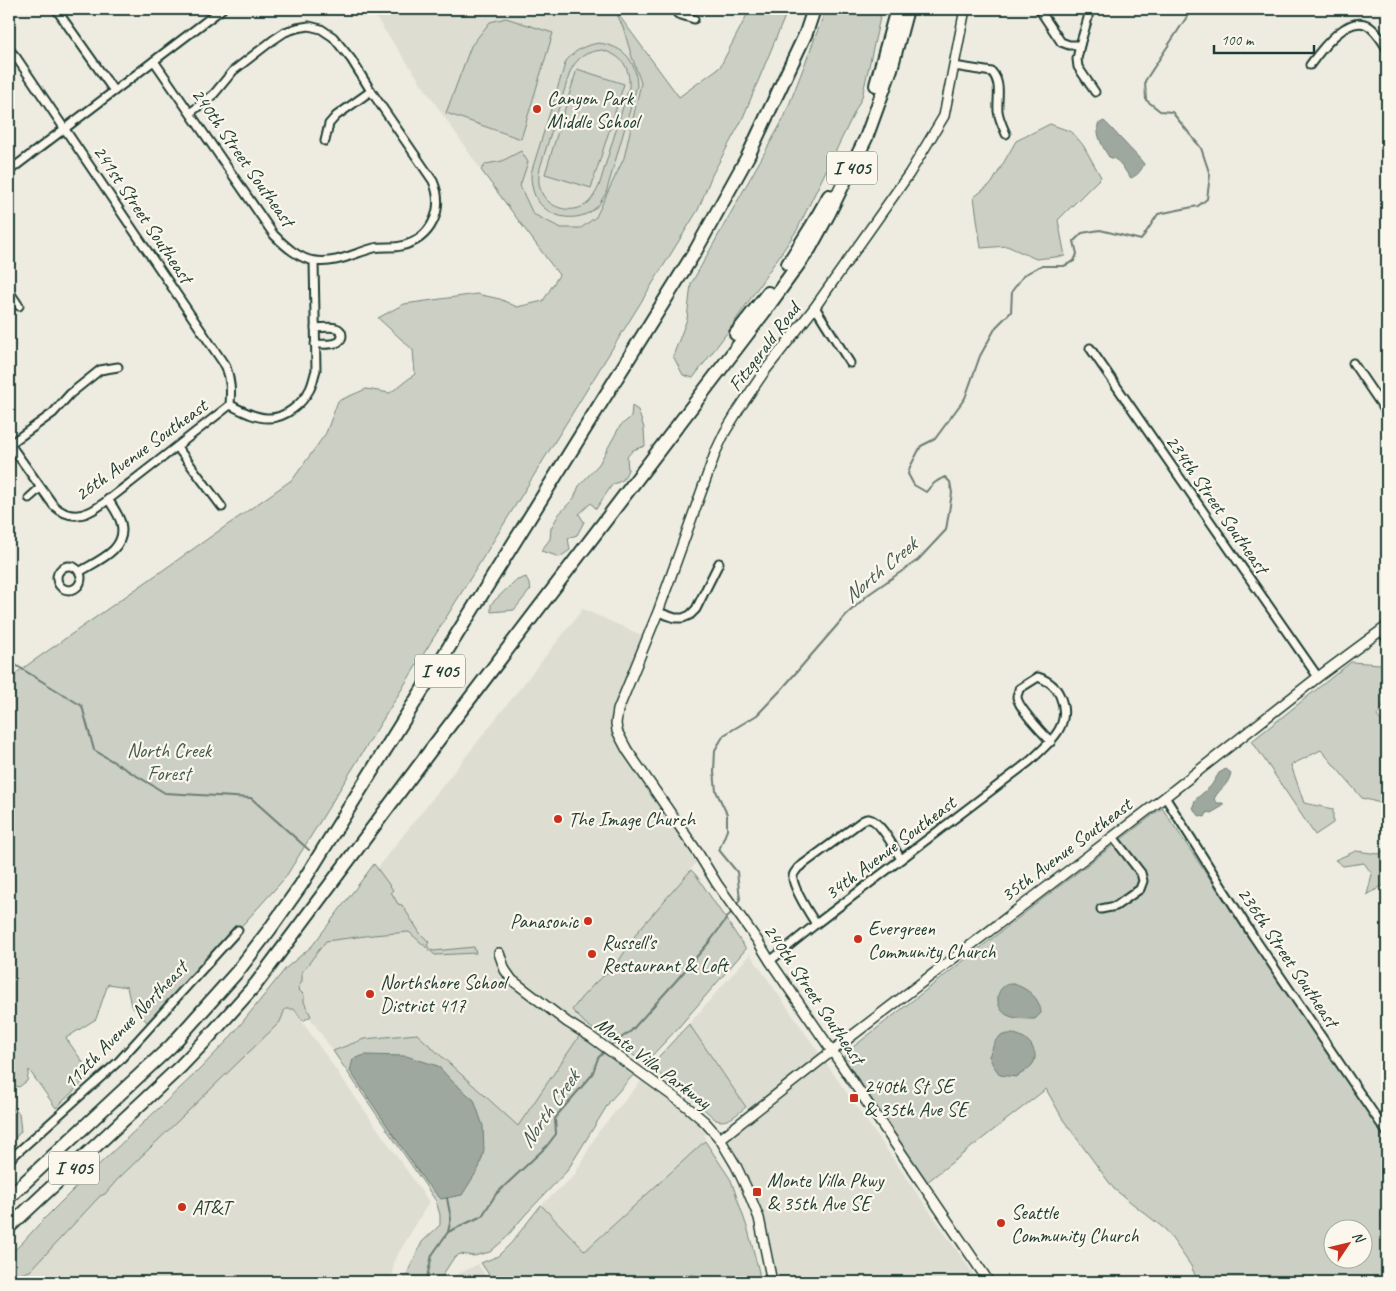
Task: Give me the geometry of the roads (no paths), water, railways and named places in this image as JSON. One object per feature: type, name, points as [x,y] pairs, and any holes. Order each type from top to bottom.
[{"type":"highway","name":"I 405","points":[[9,1197],[171,1046],[237,972],[296,893],[696,250],[748,156],[806,32],[814,9]]},
{"type":"highway","name":"I 405","points":[[9,1228],[208,1039],[256,984],[425,753],[781,276],[812,226],[857,138],[879,78],[897,9]]},
{"type":"highway","name":"I 405","points":[[9,1219],[187,1050],[251,978],[764,312],[810,248],[866,138],[891,69],[907,9]]},
{"type":"highway","name":"I 405","points":[[9,1204],[155,1067],[207,1014],[243,972],[297,899],[710,238],[772,119],[783,94],[785,76]]},
{"type":"highway","points":[[763,299],[764,312]]},
{"type":"highway","points":[[9,1238],[138,1107]]},
{"type":"street","points":[[56,9],[114,91]]},
{"type":"street","points":[[9,171],[222,9]]},
{"type":"street","points":[[674,9],[678,14],[694,19]]},
{"type":"street","name":"Fitzgerald Road","points":[[616,723],[618,710],[658,612],[716,451],[725,432],[764,372],[815,307],[910,174],[939,127],[944,116],[965,9]]},
{"type":"street","points":[[1039,9],[1061,42],[1069,45],[1080,45]]},
{"type":"street","points":[[1088,9],[1088,18],[1077,59],[1078,67],[1095,92]]},
{"type":"street","points":[[1310,65],[1320,50],[1328,43],[1349,26],[1361,23],[1376,32],[1387,49]]},
{"type":"street","points":[[190,113],[214,94],[233,71],[285,32],[309,26],[321,29],[333,36],[351,59],[433,181],[437,191],[438,206],[434,220],[417,240],[400,246],[375,248],[347,258],[314,261],[316,370],[311,387],[302,400],[280,416],[266,418],[248,414],[230,405]]},
{"type":"street","name":"241st Street Southeast","points":[[9,49],[226,367],[230,378],[230,405]]},
{"type":"street","name":"240th Street Southeast","points":[[154,61],[274,235],[290,250],[314,261]]},
{"type":"street","points":[[954,66],[992,72],[996,76],[998,82],[998,112],[1006,134]]},
{"type":"street","points":[[325,141],[329,124],[336,116],[371,90]]},
{"type":"street","points":[[9,291],[19,306]]},
{"type":"street","points":[[815,307],[850,363]]},
{"type":"street","points":[[315,328],[336,328],[341,331],[342,336],[341,340],[337,343],[316,344]]},
{"type":"street","name":"234th Street Southeast","points":[[1090,348],[1318,677]]},
{"type":"street","points":[[1354,363],[1387,414]]},
{"type":"street","points":[[29,498],[40,488],[9,444],[53,413],[70,394],[100,370],[118,367]]},
{"type":"street","name":"26th Avenue Southeast","points":[[40,488],[61,512],[70,515],[80,515],[90,512],[230,405]]},
{"type":"street","points":[[177,447],[222,507]]},
{"type":"street","points":[[79,572],[110,554],[118,546],[122,524],[108,499]]},
{"type":"street","points":[[658,612],[675,618],[690,616],[696,609],[719,563]]},
{"type":"street","points":[[1384,628],[1387,639]]},
{"type":"street","name":"35th Avenue Southeast","points":[[720,1139],[1384,628]]},
{"type":"street","name":"34th Avenue Southeast","points":[[770,961],[1030,761],[1050,742],[1063,724],[1062,700],[1054,686],[1038,677],[1019,689],[1017,697],[1029,717],[1050,742]]},
{"type":"street","name":"240th Street Southeast","points":[[616,723],[617,731],[627,750],[989,1282]]},
{"type":"street","name":"236th Street Southeast","points":[[1165,797],[1253,936],[1387,1133]]},
{"type":"street","points":[[816,924],[803,904],[793,879],[793,874],[798,868],[862,821],[869,818],[876,821],[901,859]]},
{"type":"street","points":[[1101,909],[1116,906],[1140,889],[1144,881],[1141,873],[1113,836]]},
{"type":"street","name":"112th Avenue Northeast","points":[[9,1160],[119,1061],[238,930]]},
{"type":"street","name":"Monte Villa Parkway","points":[[499,953],[505,970],[512,980],[567,1022],[686,1105],[720,1139],[740,1174],[759,1218],[772,1282]]},
{"type":"waterway","name":"North Creek","points":[[736,905],[740,899],[737,872],[719,850],[727,830],[727,814],[716,791],[714,772],[715,750],[724,735],[757,715],[846,615],[869,594],[918,560],[946,530],[952,493],[950,482],[945,477],[934,483],[926,492],[914,485],[908,474],[921,446],[935,439],[965,398],[980,356],[996,327],[1011,312],[1012,291],[1024,275],[1040,266],[1064,266],[1074,261],[1077,254],[1074,241],[1082,233],[1100,230],[1141,240],[1158,214],[1198,206],[1207,199],[1210,175],[1201,148],[1172,112],[1160,111],[1146,100],[1145,81],[1192,9]]},
{"type":"waterway","points":[[9,661],[82,706],[94,750],[165,793],[251,798],[309,850]]},
{"type":"waterway","name":"North Creek","points":[[608,1047],[631,1031],[711,940],[732,911]]},
{"type":"waterway","name":"North Creek","points":[[426,1282],[432,1255],[448,1232],[482,1216],[496,1194],[546,1147],[556,1134],[555,1119],[558,1114],[592,1075],[598,1058],[605,1051]]},
{"type":"waterway","points":[[447,1198],[451,1219],[448,1232]]},
{"type":"place","name":"Canyon Park Middle School","points":[[537,109]]},
{"type":"place","name":"The Image Church","points":[[558,819]]},
{"type":"place","name":"Panasonic","points":[[588,921]]},
{"type":"place","name":"Evergreen Community Church","points":[[858,939]]},
{"type":"place","name":"Russell's Restaurant & Loft","points":[[592,954]]},
{"type":"place","name":"Northshore School District 417","points":[[370,994]]},
{"type":"place","name":"240th St SE & 35th Ave SE","points":[[854,1098]]},
{"type":"place","name":"Monte Villa Pkwy & 35th Ave SE","points":[[757,1192]]},
{"type":"place","name":"AT&T","points":[[182,1207]]},
{"type":"place","name":"Seattle Community Church","points":[[1001,1223]]},
{"type":"park label","name":"North Creek Forest","points":[[169,762]]}]
